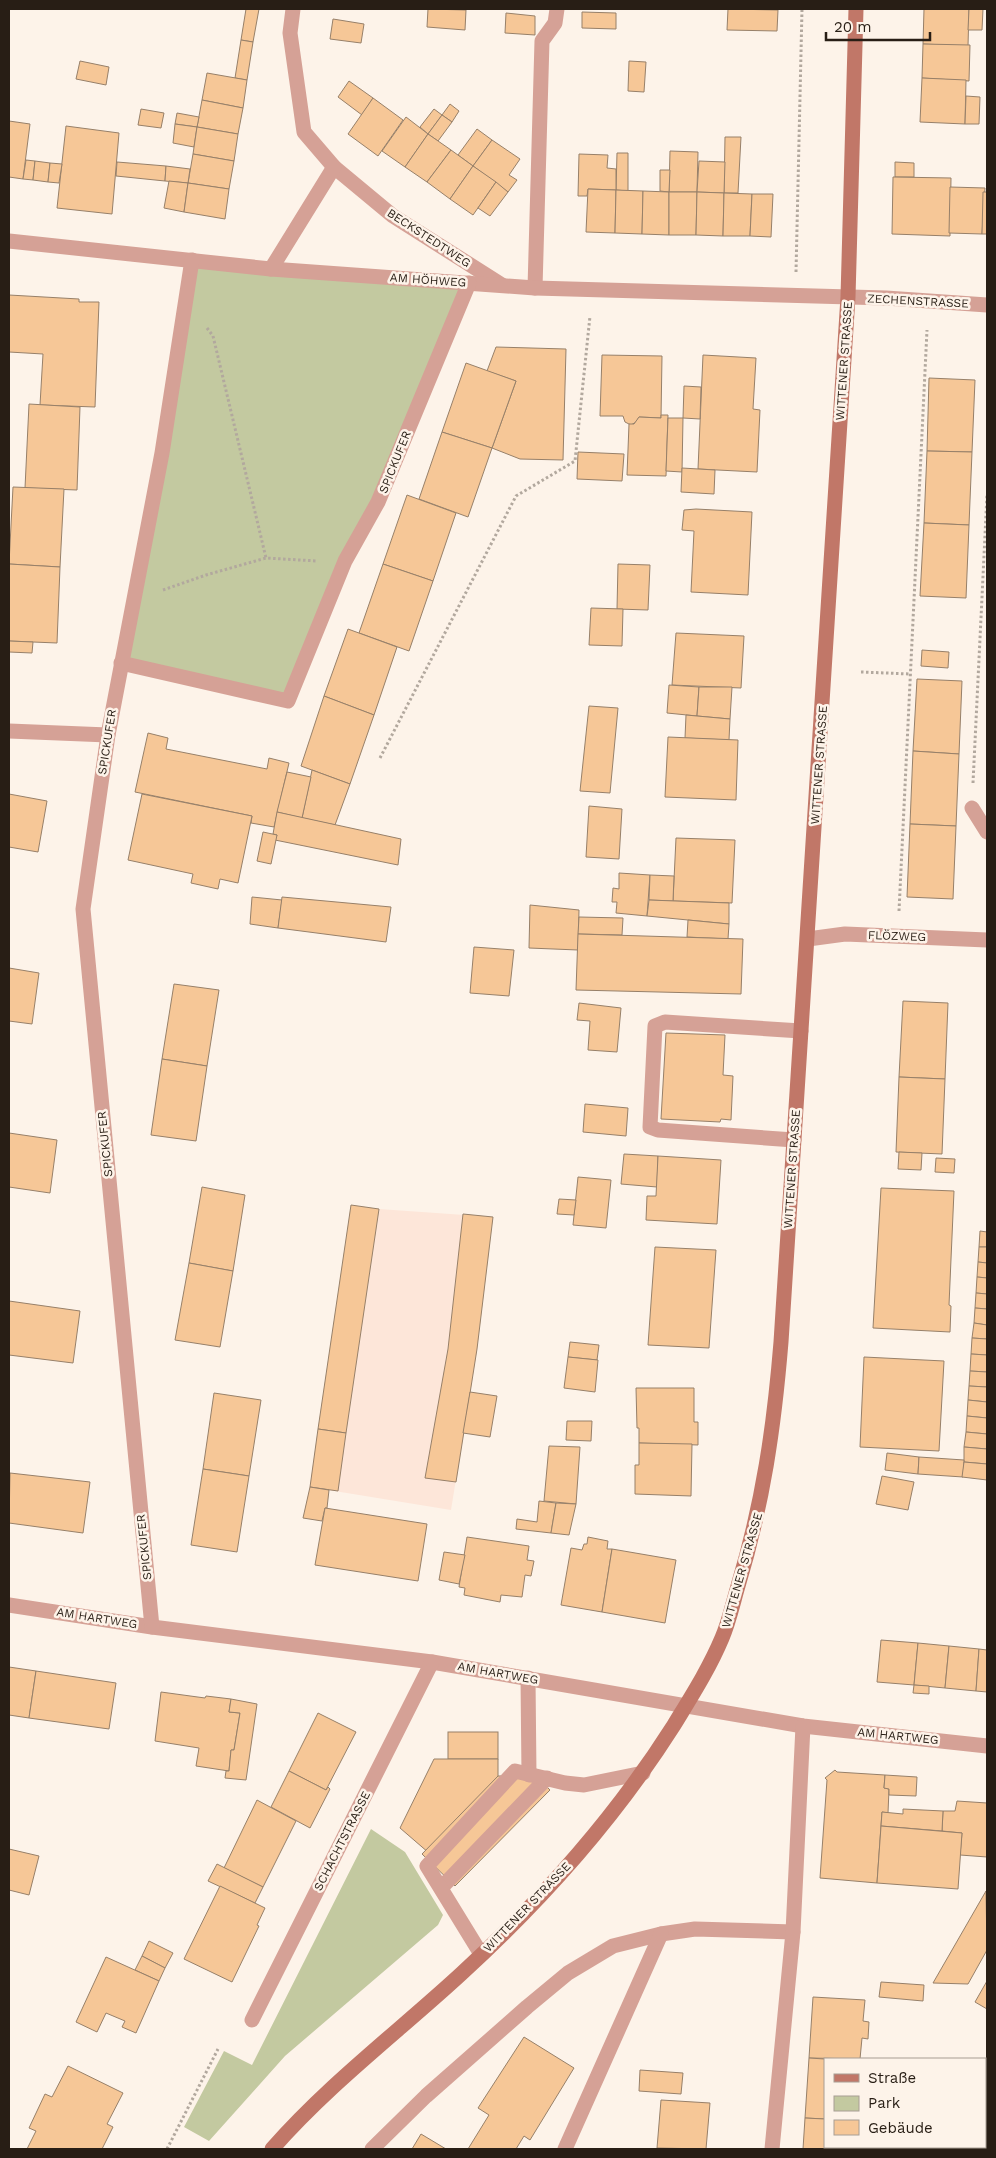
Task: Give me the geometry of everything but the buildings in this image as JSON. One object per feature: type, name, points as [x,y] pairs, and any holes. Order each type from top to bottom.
[{"type":"main road","name":"WITTENER STRASSE","points":[[272,2149],[296,2121],[482,1954],[549,1886],[606,1822],[643,1773],[686,1705],[722,1638],[753,1537],[764,1487],[776,1407],[808,939],[848,298],[856,9]]},
{"type":"street","name":"BECKSTEDTWEG","points":[[293,9],[290,33],[304,132],[334,167],[393,216],[504,286]]},
{"type":"street","points":[[535,288],[542,41],[555,23],[557,9]]},
{"type":"street","points":[[271,269],[334,167]]},
{"type":"street","name":"AM HÖHWEG","points":[[9,241],[271,269],[504,286],[848,298]]},
{"type":"street","name":"SPICKUFER","points":[[152,1627],[83,909],[108,734],[162,453],[192,260]]},
{"type":"street","name":"SPICKUFER","points":[[121,663],[288,701],[345,561],[378,502],[468,283]]},
{"type":"street","name":"ZECHENSTRASSE","points":[[848,298],[987,305]]},
{"type":"street","points":[[9,731],[108,734]]},
{"type":"street","points":[[972,808],[987,832]]},
{"type":"street","name":"FLÖZWEG","points":[[808,939],[845,934],[987,940]]},
{"type":"street","points":[[794,1140],[658,1130],[650,1127],[655,1026],[666,1022],[801,1031]]},
{"type":"street","name":"AM HARTWEG","points":[[9,1605],[152,1627],[432,1662],[803,1726],[987,1746]]},
{"type":"street","name":"SCHACHTSTRASSE","points":[[252,2020],[432,1662]]},
{"type":"street","points":[[528,1678],[529,1775]]},
{"type":"street","points":[[772,2149],[793,1932],[803,1726]]},
{"type":"street","points":[[482,1954],[427,1866],[516,1771],[584,1786],[643,1773]]},
{"type":"street","points":[[440,1888],[547,1778]]},
{"type":"street","points":[[372,2149],[426,2096],[568,1973],[613,1946],[661,1934],[695,1929],[793,1932]]},
{"type":"street","points":[[565,2149],[661,1934]]},
{"type":"path","points":[[796,275],[802,9]]},
{"type":"path","points":[[380,758],[516,496],[575,461],[593,290]]},
{"type":"path","points":[[186,300],[213,336],[266,558]]},
{"type":"path","points":[[897,935],[927,330]]},
{"type":"path","points":[[972,808],[987,494]]},
{"type":"path","points":[[134,600],[206,575],[266,558],[345,561]]},
{"type":"path","points":[[861,672],[910,674]]},
{"type":"path","points":[[167,2149],[218,2049]]},
{"type":"shaded area","points":[[351,1205],[379,1209],[493,1217],[477,1349],[451,1510],[310,1487]]},
{"type":"green space","points":[[192,260],[469,283],[288,701],[121,663]]},
{"type":"green space","points":[[371,1829],[405,1852],[443,1915],[438,1925],[285,2056],[209,2141],[184,2127],[224,2051],[252,2065]]}]
